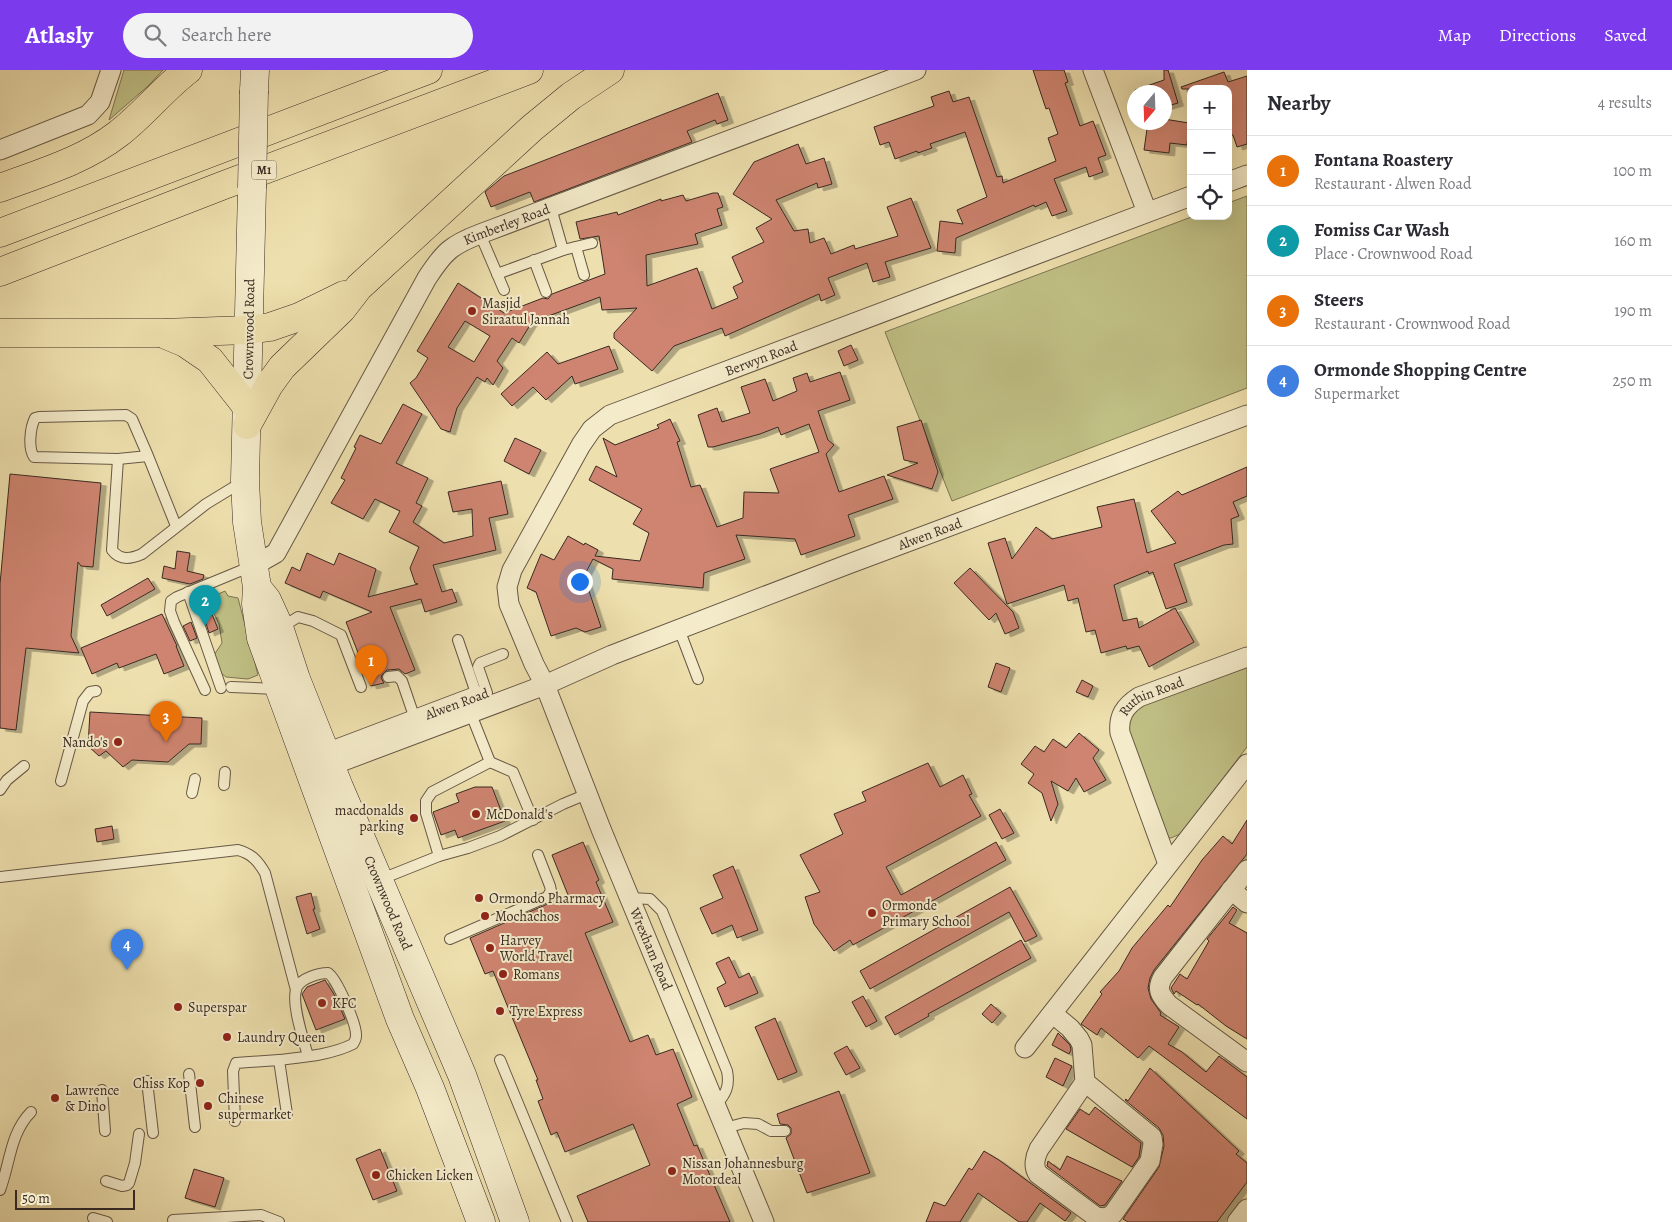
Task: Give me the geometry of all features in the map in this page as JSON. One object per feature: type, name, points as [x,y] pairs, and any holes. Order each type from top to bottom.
[{"type":"highway","points":[[0,233],[428,70]]},
{"type":"highway","name":"M1","points":[[0,272],[530,70]]},
{"type":"highway","points":[[162,333],[185,343],[210,360],[247,416],[282,367],[342,308],[359,287],[532,128],[571,96],[610,70]]},
{"type":"highway","points":[[0,188],[70,162],[99,147],[144,113],[184,72]]},
{"type":"highway","points":[[0,333],[162,333],[248,330],[270,327],[299,317],[359,287]]},
{"type":"main road","name":"Crownwood Road","points":[[255,81],[245,480],[247,522],[261,638],[278,689],[378,880],[462,1075],[515,1222]]},
{"type":"main road","name":"Crownwood Road","points":[[255,576],[278,624],[296,679],[318,763],[400,1019],[430,1088],[481,1222]]},
{"type":"street","points":[[0,150],[88,116],[102,97],[111,70]]},
{"type":"street","name":"Kimberley Road","points":[[255,576],[276,553],[423,286],[439,260],[456,245],[480,234],[916,70]]},
{"type":"street","points":[[1093,70],[1147,212]]},
{"type":"street","points":[[1232,181],[1247,175]]},
{"type":"street","name":"Berwyn Road","points":[[543,680],[534,664],[509,604],[507,593],[509,578],[580,445],[592,429],[603,419],[1187,197]]},
{"type":"street","name":"Alwen Road","points":[[318,763],[415,719],[543,680],[612,655],[1247,415]]},
{"type":"street","name":"Ruthin Road","points":[[1168,864],[1120,733],[1121,715],[1128,705],[1139,697],[1247,657]]},
{"type":"street","name":"Alwen Road","points":[[318,763],[475,700],[543,680]]},
{"type":"street","name":"Wrexham Road","points":[[543,680],[587,794],[764,1222]]},
{"type":"street","points":[[1025,1048],[1168,864],[1244,775]]},
{"type":"street","points":[[1247,870],[1163,977],[1158,990],[1161,997],[1169,1005],[1247,1062]]},
{"type":"street","points":[[1231,890],[1247,903]]},
{"type":"street","points":[[1053,1014],[1080,1038],[1084,1082],[1039,1149],[1035,1165],[1037,1172],[1096,1217],[1106,1218],[1113,1214],[1150,1161],[1153,1144],[1152,1138],[1084,1082]]},
{"type":"street","points":[[1237,1222],[1247,1210]]},
{"type":"lane","points":[[551,208],[563,250]]},
{"type":"lane","points":[[480,234],[504,290]]},
{"type":"lane","points":[[498,274],[563,250],[592,243]]},
{"type":"lane","points":[[576,248],[584,276]]},
{"type":"lane","points":[[534,260],[546,292]]},
{"type":"lane","points":[[148,456],[118,459],[34,457],[31,448],[33,421],[39,417],[126,415],[132,419],[148,456],[176,526]]},
{"type":"lane","points":[[118,459],[112,545],[112,550],[116,556],[129,558],[142,554],[206,504],[245,480]]},
{"type":"lane","points":[[205,690],[170,610],[171,601],[177,596],[188,592],[255,576]]},
{"type":"lane","points":[[188,592],[226,688],[278,689]]},
{"type":"lane","points":[[278,624],[290,622],[298,617],[313,621],[341,635],[361,687]]},
{"type":"lane","points":[[679,629],[698,678]]},
{"type":"lane","points":[[458,640],[490,762]]},
{"type":"lane","points":[[475,700],[480,663],[503,654]]},
{"type":"lane","points":[[388,677],[397,676],[402,681],[415,719]]},
{"type":"lane","points":[[61,781],[83,700],[90,692],[96,691]]},
{"type":"lane","points":[[490,762],[513,772],[533,820]]},
{"type":"lane","points":[[439,856],[426,813],[426,801],[432,792],[490,762]]},
{"type":"lane","points":[[0,790],[7,780],[24,766]]},
{"type":"lane","points":[[224,785],[225,772]]},
{"type":"lane","points":[[192,793],[195,779]]},
{"type":"lane","points":[[378,880],[439,856],[483,843],[587,794]]},
{"type":"lane","points":[[0,877],[238,850],[250,853],[258,861],[265,873],[296,990],[296,1003],[308,1056]]},
{"type":"lane","points":[[450,939],[547,897],[551,891],[550,886],[538,855]]},
{"type":"lane","points":[[235,1121],[234,1064],[308,1056],[353,1044],[356,1032],[344,1000],[331,974],[325,973],[302,982],[296,990]]},
{"type":"lane","points":[[278,1060],[287,1114]]},
{"type":"lane","points":[[500,1060],[567,1222]]},
{"type":"lane","points":[[188,1074],[195,1127]]},
{"type":"lane","points":[[147,1081],[153,1133]]},
{"type":"lane","points":[[102,1090],[106,1132]]},
{"type":"lane","points":[[0,1190],[21,1123],[31,1112]]},
{"type":"lane","points":[[725,1128],[744,1124],[758,1124],[771,1131],[785,1131]]},
{"type":"lane","points":[[106,1181],[122,1186],[127,1185],[135,1163],[139,1134]]},
{"type":"lane","points":[[173,1220],[261,1215],[279,1222]]},
{"type":"lane","points":[[93,1218],[107,1222]]},
{"type":"green space","points":[[124,70],[163,70],[148,86],[109,120]]},
{"type":"green space","points":[[1247,196],[1247,388],[952,501],[885,332],[1187,219],[1232,220],[1232,202]]},
{"type":"green space","points":[[225,591],[228,596],[238,598],[258,675],[248,679],[226,677],[221,673],[214,655],[222,643],[219,624],[207,599]]},
{"type":"green space","points":[[1247,666],[1247,747],[1180,834],[1171,838],[1164,837],[1126,725],[1139,706]]},
{"type":"building","points":[[1033,70],[1064,70],[1068,82],[1065,83],[1080,126],[1093,121],[1106,155],[1098,158],[1103,172],[1089,177],[1086,167],[1054,179],[1067,211],[1052,216],[1046,202],[1035,207],[1034,205],[956,238],[955,253],[937,251],[940,221],[963,224],[957,210],[987,197],[965,132],[930,144],[932,148],[895,159],[889,142],[880,145],[874,127],[934,106],[931,97],[949,91],[953,102],[969,97],[997,177],[1002,176],[1003,183],[1056,161],[1048,138],[1058,134],[1049,108],[1046,109]]},
{"type":"building","points":[[1164,70],[1168,70],[1178,103],[1172,105],[1172,85],[1150,85],[1164,80]]},
{"type":"building","points":[[1224,72],[1228,82],[1247,76],[1247,144],[1237,147],[1232,135],[1232,85],[1187,85],[1187,89],[1182,89],[1181,87]]},
{"type":"building","points":[[718,93],[728,120],[717,124],[715,120],[687,131],[692,142],[534,202],[530,192],[491,207],[485,192],[504,176]]},
{"type":"building","points":[[1172,120],[1187,123],[1187,145],[1170,143],[1169,153],[1144,150],[1147,130],[1172,130]]},
{"type":"building","points":[[798,144],[806,164],[824,158],[832,184],[818,188],[817,183],[776,200],[794,231],[808,229],[810,243],[824,238],[831,254],[854,245],[855,249],[898,236],[887,207],[911,198],[931,248],[885,262],[890,277],[873,282],[867,263],[828,278],[835,295],[821,301],[819,294],[725,336],[722,328],[674,346],[652,371],[614,338],[614,333],[637,308],[602,310],[600,297],[532,322],[519,343],[512,338],[497,361],[503,368],[493,385],[487,378],[485,382],[477,377],[457,408],[450,432],[441,429],[410,383],[416,378],[428,358],[417,351],[458,283],[504,313],[543,298],[548,299],[552,294],[605,274],[599,236],[580,239],[576,222],[617,212],[618,215],[661,199],[661,201],[683,195],[686,201],[718,193],[723,207],[717,209],[722,225],[695,234],[698,244],[646,255],[647,286],[697,268],[712,309],[738,298],[733,287],[743,282],[732,257],[764,242],[756,228],[772,219],[733,194],[754,162]],"holes":[[[465,321],[490,336],[474,362],[448,347]]]},
{"type":"building","points":[[851,345],[858,360],[844,366],[838,351]]},
{"type":"building","points":[[609,346],[618,369],[575,384],[572,376],[546,400],[533,387],[512,406],[501,394],[547,352],[558,364]]},
{"type":"building","points":[[840,372],[850,400],[818,411],[828,440],[834,445],[826,454],[839,492],[884,476],[893,499],[848,515],[855,536],[801,555],[795,539],[736,535],[745,559],[704,573],[703,588],[612,579],[613,569],[593,559],[584,576],[601,627],[585,632],[576,628],[551,636],[536,592],[527,588],[541,554],[554,560],[568,536],[598,550],[595,556],[640,561],[649,533],[633,524],[642,509],[589,480],[596,466],[617,477],[603,438],[615,445],[659,428],[657,425],[670,419],[680,441],[677,442],[691,487],[700,485],[717,527],[743,518],[744,492],[779,493],[770,469],[819,452],[809,424],[781,435],[778,427],[760,434],[708,447],[698,415],[717,408],[722,422],[750,413],[741,387],[765,379],[773,401],[797,391],[793,378],[807,373],[810,382]]},
{"type":"building","points":[[403,404],[422,414],[396,463],[428,478],[416,503],[422,506],[413,522],[444,543],[473,536],[472,509],[453,512],[448,492],[501,481],[508,514],[489,518],[496,550],[433,565],[442,592],[452,589],[457,602],[425,612],[421,599],[390,607],[415,670],[405,674],[399,669],[387,670],[381,678],[384,683],[371,686],[346,622],[372,612],[323,591],[320,598],[285,583],[292,567],[300,571],[307,553],[334,565],[339,553],[376,569],[368,597],[418,584],[415,583],[410,568],[419,547],[389,532],[400,511],[375,499],[363,519],[331,503],[345,480],[341,478],[356,448],[354,447],[360,435],[381,444]]},
{"type":"building","points":[[921,420],[938,472],[932,489],[887,475],[918,463],[904,460],[897,427]]},
{"type":"building","points":[[515,438],[541,450],[529,474],[504,461]]},
{"type":"building","points":[[1247,467],[1247,496],[1233,502],[1239,516],[1231,519],[1233,544],[1224,545],[1174,564],[1187,602],[1166,609],[1153,572],[1149,574],[1148,571],[1114,585],[1123,621],[1137,618],[1139,628],[1175,608],[1194,642],[1149,667],[1139,646],[1127,649],[1126,646],[1101,653],[1095,630],[1086,632],[1078,598],[1068,601],[1064,585],[1007,604],[988,543],[1005,538],[1012,559],[1036,527],[1052,539],[1102,527],[1097,507],[1134,499],[1147,553],[1176,543],[1151,511],[1178,491],[1182,495]]},
{"type":"building","points":[[10,474],[101,483],[93,567],[81,566],[78,562],[71,636],[79,653],[26,648],[16,730],[0,728],[0,584]]},
{"type":"building","points":[[177,551],[190,553],[187,571],[204,575],[203,579],[190,584],[162,578],[164,566],[175,569]]},
{"type":"building","points":[[970,568],[1013,612],[1019,628],[1005,634],[996,613],[989,620],[954,583]]},
{"type":"building","points":[[148,578],[155,589],[107,616],[101,605]]},
{"type":"building","points":[[162,614],[184,666],[164,674],[156,654],[119,668],[117,663],[92,674],[81,648]]},
{"type":"building","points":[[212,614],[218,629],[209,633],[204,617]]},
{"type":"building","points":[[191,622],[197,638],[190,641],[183,626]]},
{"type":"building","points":[[996,663],[1010,668],[1001,692],[988,687]]},
{"type":"building","points":[[1082,680],[1093,686],[1088,697],[1076,692]]},
{"type":"building","points":[[90,712],[202,718],[201,744],[189,744],[168,762],[132,760],[123,767],[106,751],[99,756],[88,746]]},
{"type":"building","points":[[1079,733],[1099,750],[1093,758],[1106,780],[1084,792],[1076,778],[1068,791],[1051,781],[1058,804],[1051,821],[1042,793],[1028,783],[1034,774],[1021,764],[1035,746],[1044,752],[1053,739],[1066,748]]},
{"type":"building","points":[[928,763],[940,787],[963,775],[972,794],[969,795],[981,816],[886,867],[901,895],[996,842],[1006,860],[853,945],[850,940],[834,951],[814,924],[805,897],[820,892],[800,855],[843,834],[834,814],[866,801],[862,792]]},
{"type":"building","name":"McDonald's","points":[[475,787],[492,787],[505,821],[458,838],[455,830],[441,835],[433,812],[459,802],[456,794]]},
{"type":"building","points":[[1000,809],[1014,833],[1002,839],[989,815]]},
{"type":"building","points":[[1247,820],[1247,854],[1154,970],[1148,988],[1151,999],[1161,1013],[1160,1015],[1179,1027],[1168,1044],[1182,1052],[1206,1072],[1219,1056],[1247,1077],[1247,1119],[1149,1046],[1138,1058],[1101,1028],[1097,1035],[1081,1024],[1102,994],[1100,992],[1119,971],[1132,948],[1168,905],[1170,907],[1202,860],[1223,836],[1232,844]]},
{"type":"building","points":[[112,826],[114,839],[97,842],[95,829]]},
{"type":"building","points":[[583,842],[599,880],[596,882],[613,922],[585,933],[630,1042],[648,1035],[656,1055],[673,1049],[692,1097],[677,1104],[694,1146],[697,1145],[730,1222],[588,1222],[577,1196],[650,1165],[633,1124],[565,1152],[557,1132],[551,1135],[538,1101],[543,1099],[536,1080],[538,1080],[493,971],[485,974],[470,938],[568,895],[552,855]]},
{"type":"building","points":[[733,866],[758,930],[737,938],[732,925],[712,934],[700,908],[723,898],[713,875]]},
{"type":"building","points":[[1010,887],[1037,936],[1025,942],[1009,912],[870,989],[860,971]]},
{"type":"building","points":[[311,893],[315,909],[313,909],[320,929],[307,934],[296,897]]},
{"type":"building","points":[[1233,907],[1237,910],[1229,923],[1247,933],[1247,1039],[1226,1026],[1198,1004],[1176,991],[1174,994],[1171,988],[1180,974],[1187,979],[1209,941],[1207,939]]},
{"type":"building","points":[[1021,940],[1031,958],[928,1014],[929,1016],[895,1035],[885,1017]]},
{"type":"building","points":[[729,957],[739,978],[749,973],[758,993],[725,1007],[717,988],[726,983],[716,963]]},
{"type":"building","name":"KFC","points":[[325,980],[335,996],[345,1019],[316,1030],[302,994],[307,987]]},
{"type":"building","points":[[863,996],[877,1021],[866,1027],[852,1002]]},
{"type":"building","points":[[991,1004],[1001,1013],[992,1023],[982,1014]]},
{"type":"building","points":[[775,1018],[797,1072],[778,1080],[755,1027]]},
{"type":"building","points":[[1058,1033],[1070,1045],[1071,1050],[1069,1054],[1052,1045]]},
{"type":"building","points":[[847,1046],[860,1068],[846,1075],[834,1053]]},
{"type":"building","points":[[1055,1058],[1072,1066],[1063,1086],[1046,1077]]},
{"type":"building","points":[[1150,1068],[1239,1151],[1236,1154],[1247,1163],[1247,1182],[1217,1222],[1128,1222],[1123,1219],[1159,1167],[1164,1146],[1163,1135],[1159,1128],[1125,1100],[1128,1101]]},
{"type":"building","points":[[839,1091],[870,1173],[807,1193],[786,1138],[791,1134],[791,1128],[788,1125],[780,1124],[777,1114]]},
{"type":"building","points":[[1095,1107],[1141,1143],[1139,1157],[1132,1167],[1066,1129],[1080,1109],[1089,1115]]},
{"type":"building","name":"Chicken Licken","points":[[380,1149],[397,1191],[373,1200],[356,1159]]},
{"type":"building","points":[[984,1151],[1071,1213],[1065,1221],[1040,1203],[1027,1222],[1019,1222],[978,1193],[960,1222],[926,1222],[934,1202],[945,1206],[969,1168],[972,1170]]},
{"type":"building","points":[[1067,1156],[1122,1181],[1105,1205],[1100,1206],[1047,1166],[1048,1161],[1060,1170]]},
{"type":"building","points":[[194,1169],[224,1178],[215,1207],[185,1198]]},
{"type":"place","name":"Masjid Siraatul Jannah","points":[[472,311]]},
{"type":"place","name":"Fomiss Car Wash","points":[[205,626]]},
{"type":"place","name":"Fontana Roastery","points":[[371,686]]},
{"type":"place","name":"Nando's","points":[[118,742]]},
{"type":"place","name":"Steers","points":[[166,742]]},
{"type":"place","name":"McDonald's","points":[[476,814]]},
{"type":"place","name":"macdonalds parking","points":[[414,818]]},
{"type":"place","name":"Ormondo Pharmacy","points":[[479,898]]},
{"type":"place","name":"Ormonde Primary School","points":[[872,913]]},
{"type":"place","name":"Mochachos","points":[[485,916]]},
{"type":"place","name":"Harvey World Travel","points":[[490,948]]},
{"type":"place","name":"Ormonde Shopping Centre","points":[[127,970]]},
{"type":"place","name":"Romans","points":[[503,974]]},
{"type":"place","name":"KFC","points":[[322,1003]]},
{"type":"place","name":"Superspar","points":[[178,1007]]},
{"type":"place","name":"Tyre Express","points":[[500,1011]]},
{"type":"place","name":"Laundry Queen","points":[[227,1037]]},
{"type":"place","name":"Chiss Kop","points":[[200,1083]]},
{"type":"place","name":"Lawrence & Dino","points":[[55,1098]]},
{"type":"place","name":"Chinese supermarket","points":[[208,1106]]},
{"type":"place","name":"Nissan Johannesburg Motordeal","points":[[672,1171]]},
{"type":"place","name":"Chicken Licken","points":[[376,1175]]}]
